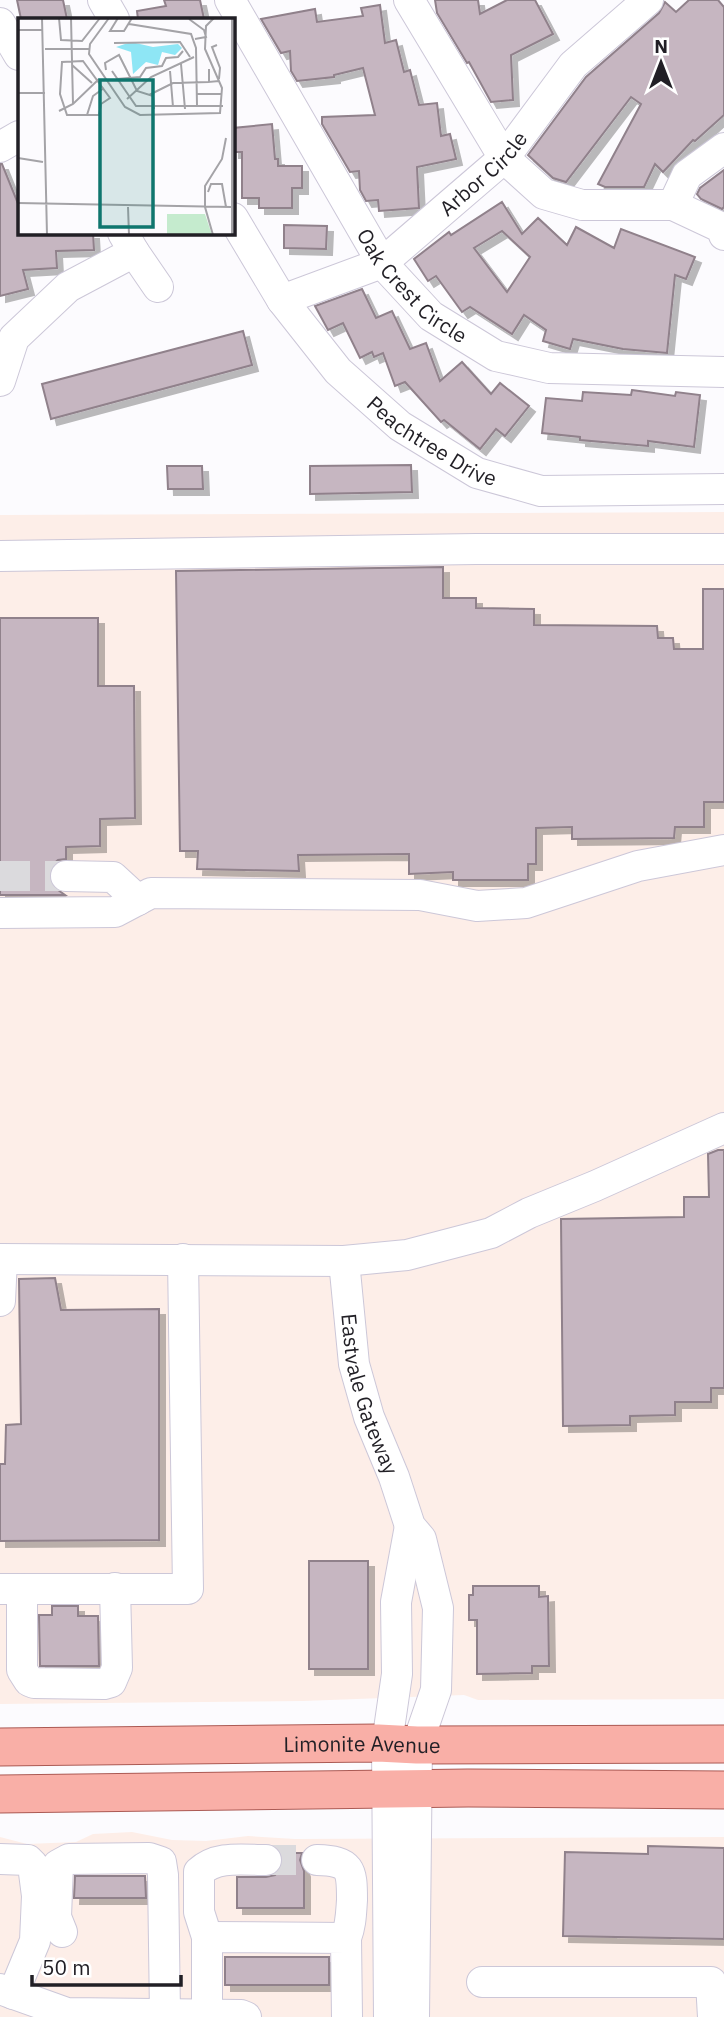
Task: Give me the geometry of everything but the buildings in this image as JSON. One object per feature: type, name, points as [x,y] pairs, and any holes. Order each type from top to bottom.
[{"type":"main road","name":"Limonite Avenue","points":[[0,1747],[724,1744]]},
{"type":"main road","name":"Limonite Avenue","points":[[0,1794],[402,1789],[724,1790]]},
{"type":"street","points":[[103,0],[113,18]]},
{"type":"street","name":"Oak Crest Circle","points":[[230,0],[382,263],[431,316],[496,356],[549,368],[724,372]]},
{"type":"street","points":[[409,0],[504,158],[544,194],[582,205],[673,205],[722,229],[724,235]]},
{"type":"street","name":"Arbor Circle","points":[[282,300],[382,263],[504,158],[573,65],[648,0]]},
{"type":"street","points":[[0,23],[18,53]]},
{"type":"street","points":[[0,147],[18,137]]},
{"type":"street","points":[[673,205],[687,176],[724,148]]},
{"type":"street","name":"Peachtree Drive","points":[[234,220],[282,300],[338,371],[400,426],[477,473],[541,491],[724,489]]},
{"type":"street","points":[[0,381],[14,338],[68,287],[128,242],[158,287]]},
{"type":"street","points":[[0,556],[476,549],[724,549]]},
{"type":"street","points":[[0,913],[115,912],[151,893],[420,895],[477,906],[526,903],[638,866],[724,849]]},
{"type":"street","points":[[65,876],[113,877],[138,900]]},
{"type":"street","points":[[0,1301],[1,1259],[344,1261],[407,1255],[491,1233],[529,1213],[724,1128]]},
{"type":"street","points":[[115,1588],[117,1668],[111,1682],[34,1683],[24,1676],[11,1589],[115,1588],[188,1588],[183,1259]]},
{"type":"street","name":"Eastvale Gateway","points":[[344,1261],[354,1364],[369,1417],[394,1477],[410,1526],[421,1539],[438,1608],[436,1690],[402,1744]]},
{"type":"street","points":[[410,1526],[396,1602],[397,1674],[414,2017]]},
{"type":"street","points":[[389,2017],[389,1834],[402,1789]]},
{"type":"street","points":[[62,1932],[56,1917],[58,1865],[69,1859],[149,1858],[161,1862],[164,2014]]},
{"type":"street","points":[[0,1859],[28,1860],[33,1865],[37,1896],[22,1907],[15,1918],[15,1934],[26,1963],[7,1991],[67,2015],[246,2017]]},
{"type":"street","points":[[206,2015],[206,1937],[199,1912],[199,1872],[208,1864],[221,1860],[266,1860]]},
{"type":"street","points":[[317,1860],[335,1861],[346,1866],[352,1875],[351,1925],[346,1938],[347,2017]]},
{"type":"street","points":[[206,1937],[346,1938]]},
{"type":"street","points":[[482,1982],[711,1982],[713,2017]]},
{"type":"shaded area","points":[[724,512],[724,1699],[478,1700],[464,1695],[303,1701],[0,1704],[0,515]]},
{"type":"shaded area","points":[[132,1832],[172,1840],[206,1841],[248,1836],[295,1839],[724,1837],[724,2017],[0,2017],[0,1837],[27,1844],[76,1842],[93,1834]]},
{"type":"tunnel","points":[[0,876],[66,876]]},
{"type":"tunnel","points":[[266,1860],[317,1860]]}]
